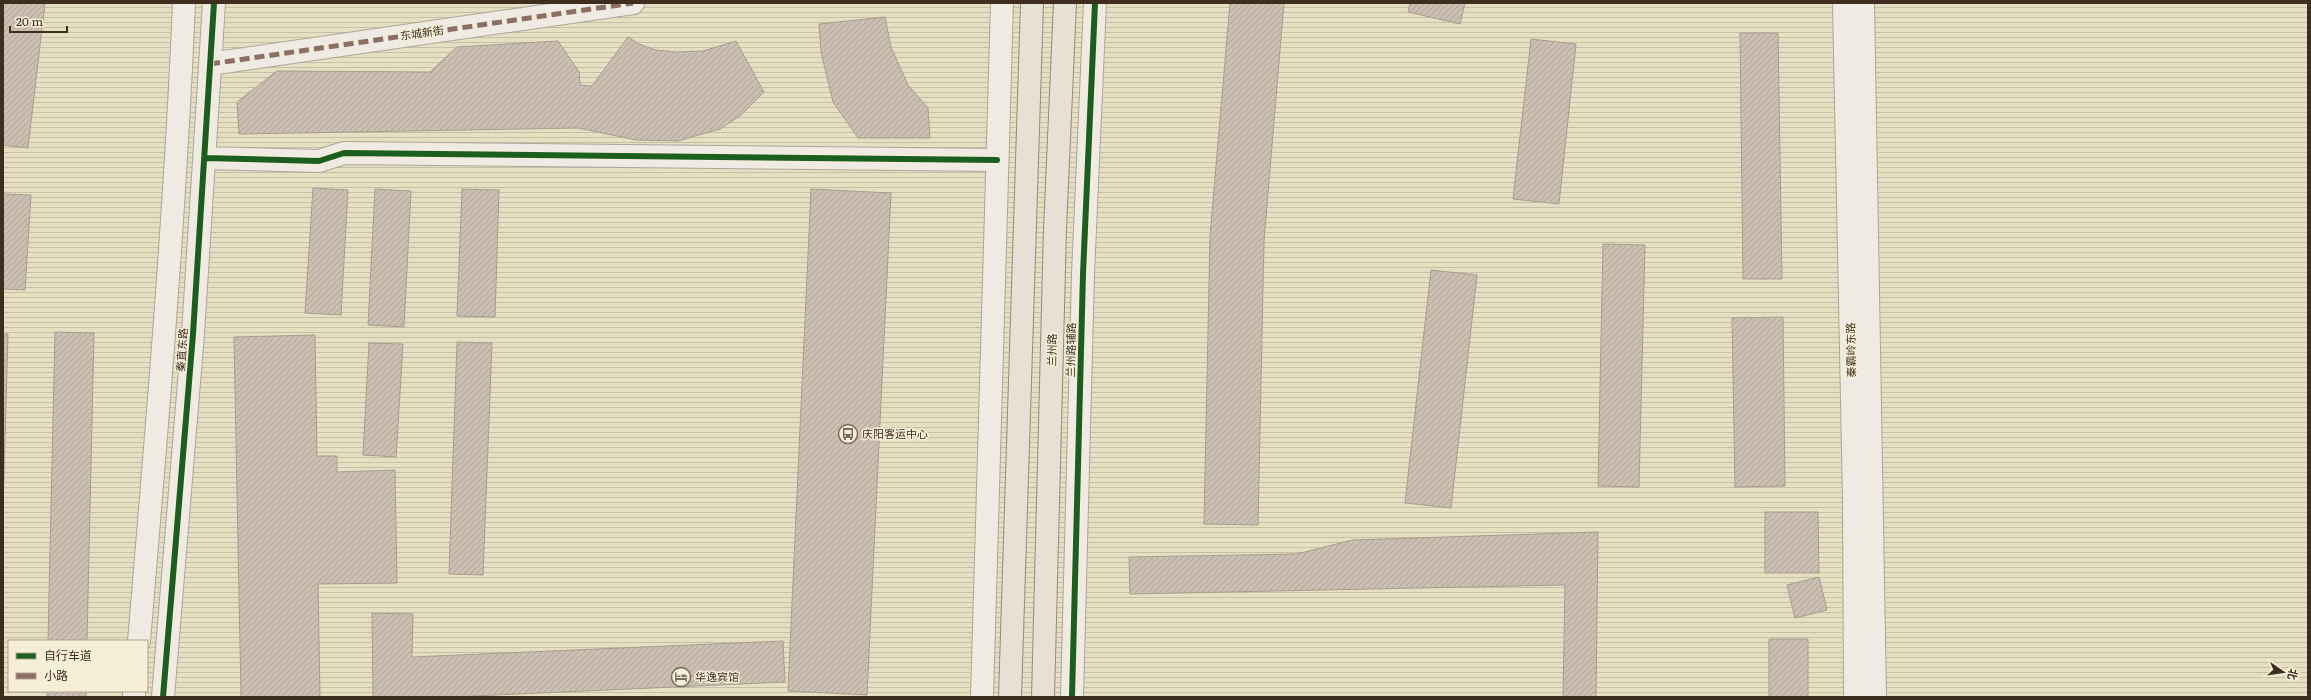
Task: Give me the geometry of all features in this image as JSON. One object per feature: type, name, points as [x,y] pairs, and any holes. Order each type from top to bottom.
[{"type":"main road","points":[[1010,697],[1032,3]]},
{"type":"main road","name":"兰州路","points":[[1043,697],[1056,229],[1065,3]]},
{"type":"street","name":"秦直东路","points":[[139,640],[162,373],[175,183],[184,3]]},
{"type":"street","name":"秦直东路","points":[[163,697],[180,504],[205,158],[214,3]]},
{"type":"street","name":"东城新街","points":[[210,64],[634,3]]},
{"type":"street","points":[[982,697],[1002,3]]},
{"type":"street","name":"兰州路辅路","points":[[1072,697],[1083,274],[1095,3]]},
{"type":"street","name":"秦霸岭东路","points":[[1844,3],[1854,499],[1855,697]]},
{"type":"street","name":"秦霸岭东路","points":[[1863,3],[1875,697]]},
{"type":"street","points":[[205,158],[319,161],[344,153],[997,160]]},
{"type":"shaded area","points":[[3,3],[2308,3],[2308,697],[3,697]]},
{"type":"building","points":[[3,3],[45,3],[28,148],[3,145]]},
{"type":"building","points":[[1230,3],[1284,3],[1264,241],[1258,525],[1204,524],[1210,236]]},
{"type":"building","points":[[1410,3],[1465,3],[1460,24],[1408,12]]},
{"type":"building","points":[[885,17],[891,47],[908,85],[928,108],[930,138],[858,138],[833,102],[821,52],[819,24]]},
{"type":"building","points":[[1740,33],[1778,33],[1782,279],[1743,279]]},
{"type":"building","points":[[628,37],[639,44],[656,50],[677,52],[703,51],[736,41],[764,92],[740,116],[720,129],[678,141],[636,140],[578,128],[239,134],[237,102],[277,71],[430,72],[457,47],[558,41],[579,72],[580,85],[592,86]]},
{"type":"building","points":[[1531,39],[1576,44],[1559,204],[1513,199]]},
{"type":"building","points":[[313,188],[348,190],[341,315],[305,313]]},
{"type":"building","points":[[375,189],[411,191],[404,327],[368,325]]},
{"type":"building","points":[[462,189],[499,190],[495,317],[457,316]]},
{"type":"building","points":[[811,189],[891,193],[867,695],[788,691]]},
{"type":"building","points":[[3,194],[31,195],[25,290],[3,289]]},
{"type":"building","points":[[1603,244],[1645,245],[1639,487],[1598,486]]},
{"type":"building","points":[[1431,270],[1477,275],[1451,508],[1405,503]]},
{"type":"building","points":[[1783,317],[1785,486],[1735,487],[1732,318]]},
{"type":"building","points":[[55,332],[94,333],[87,640],[48,640]]},
{"type":"building","points":[[3,334],[8,334],[3,509]]},
{"type":"building","points":[[315,335],[317,456],[337,456],[337,472],[395,470],[397,583],[318,584],[320,697],[241,697],[234,337]]},
{"type":"building","points":[[457,342],[492,343],[483,575],[449,574]]},
{"type":"building","points":[[369,343],[403,344],[396,457],[363,455]]},
{"type":"building","points":[[1765,512],[1818,512],[1819,573],[1765,573]]},
{"type":"building","points":[[1598,532],[1596,697],[1563,697],[1565,585],[1130,594],[1129,557],[1297,554],[1352,540]]},
{"type":"building","points":[[1819,577],[1827,610],[1795,618],[1787,585]]},
{"type":"building","points":[[372,613],[413,614],[412,657],[783,641],[785,682],[452,697],[373,697]]},
{"type":"building","points":[[1769,639],[1808,639],[1808,697],[1769,697]]},
{"type":"building","points":[[47,692],[86,692],[86,697],[47,697]]},
{"type":"marked path","points":[[210,64],[633,3]]},
{"type":"cycle path","points":[[163,697],[193,334],[214,3]]},
{"type":"cycle path","points":[[1072,697],[1083,274],[1095,3]]},
{"type":"cycle path","points":[[205,158],[319,161],[344,153],[997,160]]},
{"type":"place","name":"庆阳客运中心","points":[[848,434]]},
{"type":"place","name":"华逸宾馆","points":[[681,677]]}]
